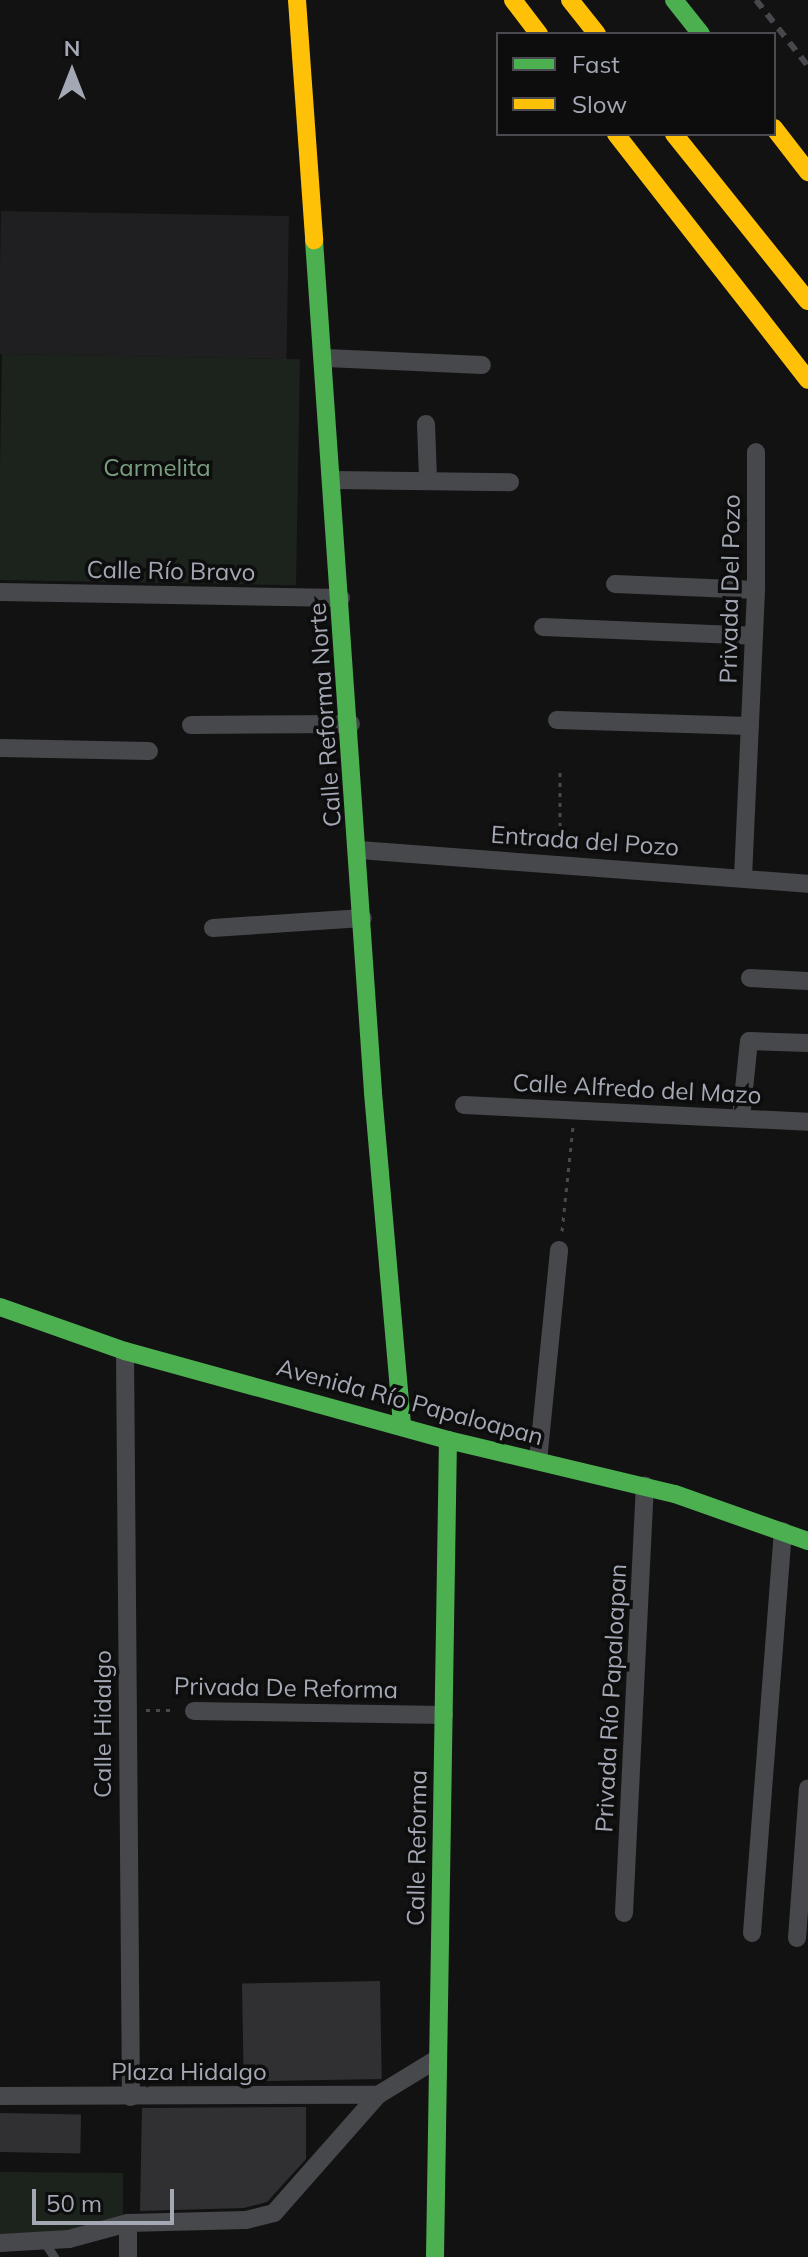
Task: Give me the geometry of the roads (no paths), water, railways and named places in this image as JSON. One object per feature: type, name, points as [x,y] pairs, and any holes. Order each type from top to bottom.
[{"type":"main road","name":"Calle Reforma Norte","points":[[297,0],[326,358],[363,918],[402,1427]]},
{"type":"main road","points":[[513,0],[537,32]]},
{"type":"main road","points":[[562,0],[584,18]]},
{"type":"main road","points":[[570,0],[595,32]]},
{"type":"main road","points":[[674,0],[699,32]]},
{"type":"main road","points":[[776,131],[808,172]]},
{"type":"main road","points":[[618,136],[808,380]]},
{"type":"main road","points":[[676,136],[808,301]]},
{"type":"main road","name":"Avenida Río Papaloapan","points":[[0,1307],[125,1351],[448,1440],[645,1486],[808,1541]]},
{"type":"main road","name":"Calle Reforma","points":[[435,2257],[448,1440]]},
{"type":"street","points":[[326,358],[482,365]]},
{"type":"street","points":[[426,424],[428,479]]},
{"type":"street","name":"Privada Del Pozo","points":[[743,877],[756,590],[756,452]]},
{"type":"street","points":[[334,480],[510,482]]},
{"type":"street","points":[[615,584],[756,590]]},
{"type":"street","name":"Calle Río Bravo","points":[[0,592],[341,598]]},
{"type":"street","points":[[543,627],[754,636]]},
{"type":"street","points":[[557,720],[750,726]]},
{"type":"street","points":[[191,725],[351,724]]},
{"type":"street","points":[[0,748],[149,751]]},
{"type":"street","name":"Entrada del Pozo","points":[[359,850],[560,862],[808,884]]},
{"type":"street","points":[[213,928],[363,918]]},
{"type":"street","points":[[750,978],[808,981]]},
{"type":"street","points":[[741,1118],[749,1041],[808,1043]]},
{"type":"street","name":"Calle Alfredo del Mazo","points":[[464,1105],[808,1122]]},
{"type":"street","points":[[538,1461],[559,1250]]},
{"type":"street","name":"Calle Hidalgo","points":[[125,1351],[131,2097]]},
{"type":"street","name":"Privada Río Papaloapan","points":[[624,1913],[645,1486]]},
{"type":"street","points":[[752,1933],[783,1531]]},
{"type":"street","name":"Privada De Reforma","points":[[194,1711],[444,1715]]},
{"type":"street","points":[[797,1938],[808,1788]]},
{"type":"street","points":[[0,2243],[49,2250],[128,2223],[246,2220],[274,2213],[378,2095],[437,2059]]},
{"type":"street","name":"Plaza Hidalgo","points":[[0,2096],[378,2095]]},
{"type":"street","points":[[128,2223],[128,2257]]},
{"type":"railway","points":[[756,0],[808,66]]},
{"type":"park label","name":"Carmelita","points":[[157,468]]}]
